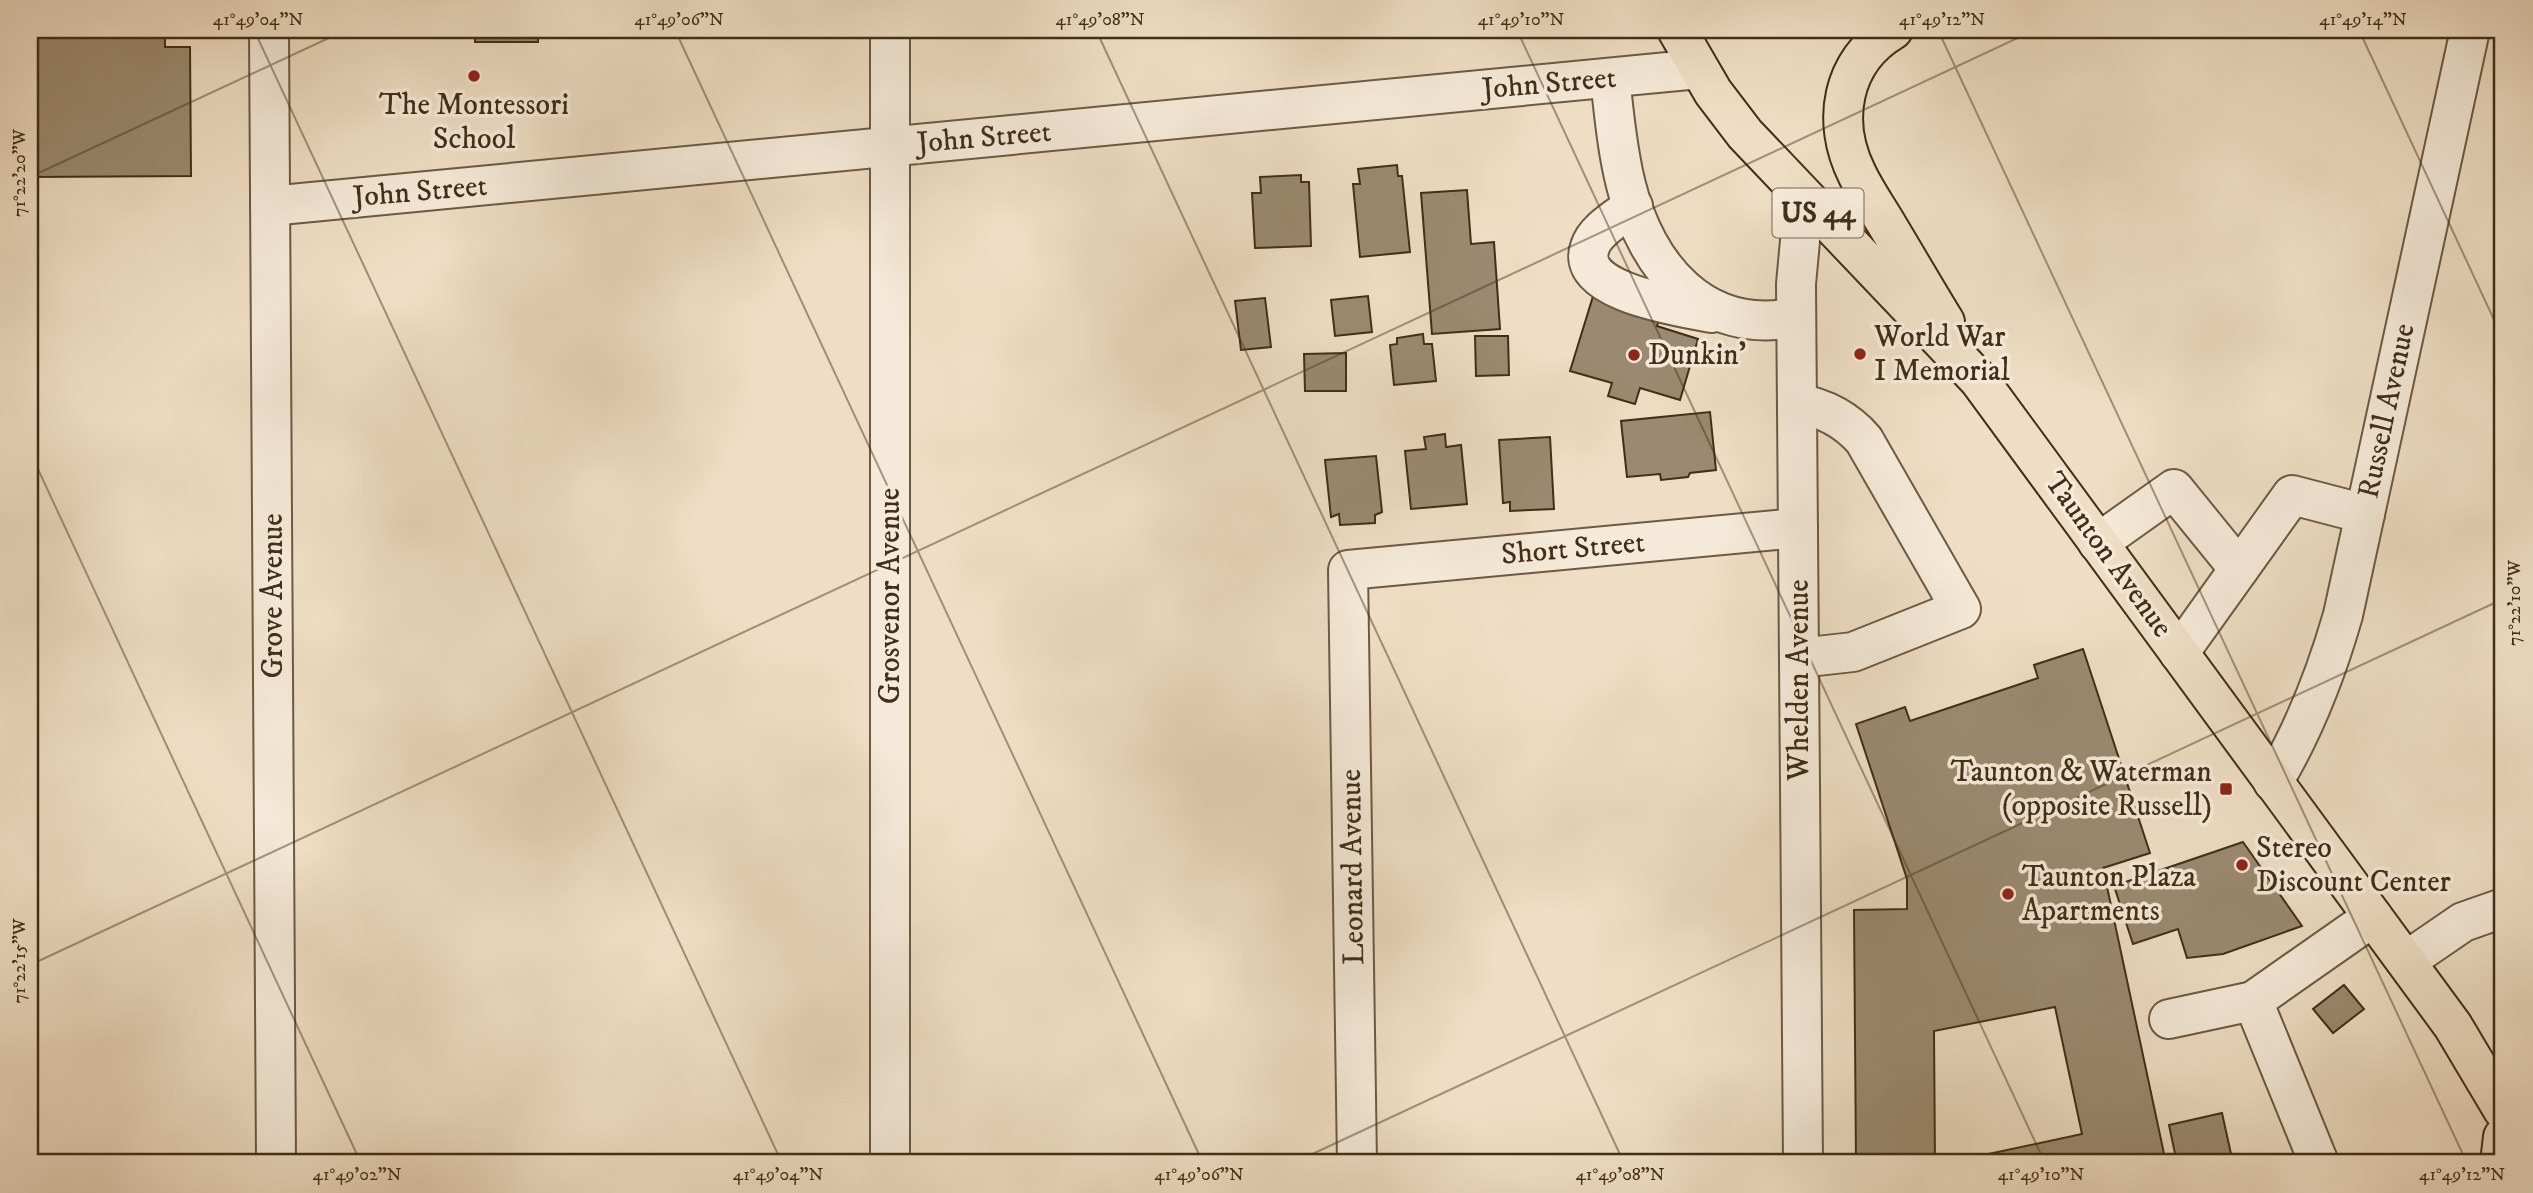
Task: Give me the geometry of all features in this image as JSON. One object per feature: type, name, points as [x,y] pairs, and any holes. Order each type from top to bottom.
[{"type":"highway","name":"Taunton Avenue","points":[[1678,30],[1699,69],[1745,134],[1979,380],[2453,1026],[2503,1110]]},
{"type":"highway","points":[[1893,30],[1873,45],[1852,74],[1843,101],[1846,145],[1857,175],[1979,380]]},
{"type":"highway","points":[[2503,1110],[2503,1119]]},
{"type":"highway","points":[[2500,1163],[2503,1137]]},
{"type":"street","name":"Grove Avenue","points":[[269,30],[276,1163]]},
{"type":"street","name":"Grosvenor Avenue","points":[[890,30],[890,1163]]},
{"type":"street","name":"Russell Avenue","points":[[2273,782],[2294,747],[2326,672],[2343,615],[2470,30]]},
{"type":"street","name":"John Street","points":[[270,206],[1699,69]]},
{"type":"street","points":[[1610,78],[1626,186],[1649,243],[1686,292],[1707,307],[1734,318]]},
{"type":"street","name":"Whelden Avenue","points":[[1803,1163],[1796,317],[1797,265],[1804,198]]},
{"type":"street","points":[[1633,206],[1593,240],[1588,258],[1589,267],[1595,275],[1614,287],[1661,303],[1758,322],[1796,317]]},
{"type":"street","points":[[1797,403],[1822,409],[1835,416],[1864,440],[1961,609],[1853,652],[1799,658]]},
{"type":"street","points":[[2098,543],[2174,489],[2239,569]]},
{"type":"street","points":[[2179,653],[2292,495],[2365,514]]},
{"type":"street","name":"Short Street","points":[[1348,570],[1798,528]]},
{"type":"street","name":"Leonard Avenue","points":[[1348,570],[1357,1163]]},
{"type":"street","points":[[2406,961],[2463,922],[2503,908]]},
{"type":"street","points":[[2169,1019],[2253,1001],[2373,917]]},
{"type":"street","points":[[2253,1001],[2319,1163]]},
{"type":"building","points":[[475,30],[538,30],[538,42],[475,42]]},
{"type":"building","points":[[30,38],[165,38],[165,47],[190,47],[191,176],[30,177]]},
{"type":"building","points":[[1397,165],[1398,176],[1402,176],[1410,252],[1360,257],[1353,184],[1360,184],[1358,169]]},
{"type":"building","points":[[1301,175],[1301,182],[1309,182],[1311,246],[1255,248],[1252,193],[1261,193],[1260,177]]},
{"type":"building","points":[[1467,190],[1471,244],[1494,242],[1500,329],[1432,334],[1421,193]]},
{"type":"building","name":"Dunkin'","points":[[1594,293],[1661,313],[1657,326],[1698,339],[1680,400],[1640,388],[1635,404],[1608,396],[1612,383],[1570,371]]},
{"type":"building","points":[[1368,296],[1372,332],[1335,336],[1331,300]]},
{"type":"building","points":[[1265,298],[1271,347],[1241,350],[1235,301]]},
{"type":"building","points":[[1423,334],[1424,344],[1432,344],[1436,381],[1394,385],[1390,345],[1397,344],[1397,338]]},
{"type":"building","points":[[1475,336],[1508,336],[1509,375],[1476,376]]},
{"type":"building","points":[[1346,353],[1346,391],[1305,391],[1304,354]]},
{"type":"building","points":[[1710,412],[1716,470],[1661,480],[1660,474],[1627,477],[1621,421]]},
{"type":"building","points":[[1445,434],[1446,447],[1461,445],[1467,504],[1411,509],[1405,451],[1426,449],[1424,437]]},
{"type":"building","points":[[1550,437],[1554,509],[1510,511],[1510,502],[1503,503],[1499,440]]},
{"type":"building","points":[[1376,456],[1382,512],[1375,515],[1375,523],[1340,525],[1339,514],[1331,517],[1325,460]]},
{"type":"building","name":"Taunton Plaza Apartments","points":[[2083,649],[2150,853],[2103,868],[2166,1163],[1946,1163],[2082,1134],[2055,1007],[1934,1031],[1935,1163],[1856,1163],[1854,910],[1907,909],[1907,879],[1856,724],[1905,707],[1910,721],[2038,678],[2034,665]]},
{"type":"building","points":[[2243,842],[2302,926],[2223,954],[2187,958],[2178,929],[2133,944],[2114,886]]},
{"type":"building","points":[[2344,985],[2364,1009],[2333,1033],[2313,1009]]},
{"type":"building","points":[[2222,1113],[2233,1163],[2177,1163],[2169,1125]]},
{"type":"place","name":"The Montessori School","points":[[474,76]]},
{"type":"place","name":"World War I Memorial","points":[[1860,354]]},
{"type":"place","name":"Dunkin'","points":[[1634,355]]},
{"type":"place","name":"Taunton & Waterman (opposite Russell)","points":[[2226,789]]},
{"type":"place","name":"Stereo Discount Center","points":[[2242,865]]},
{"type":"place","name":"Taunton Plaza Apartments","points":[[2008,894]]}]
